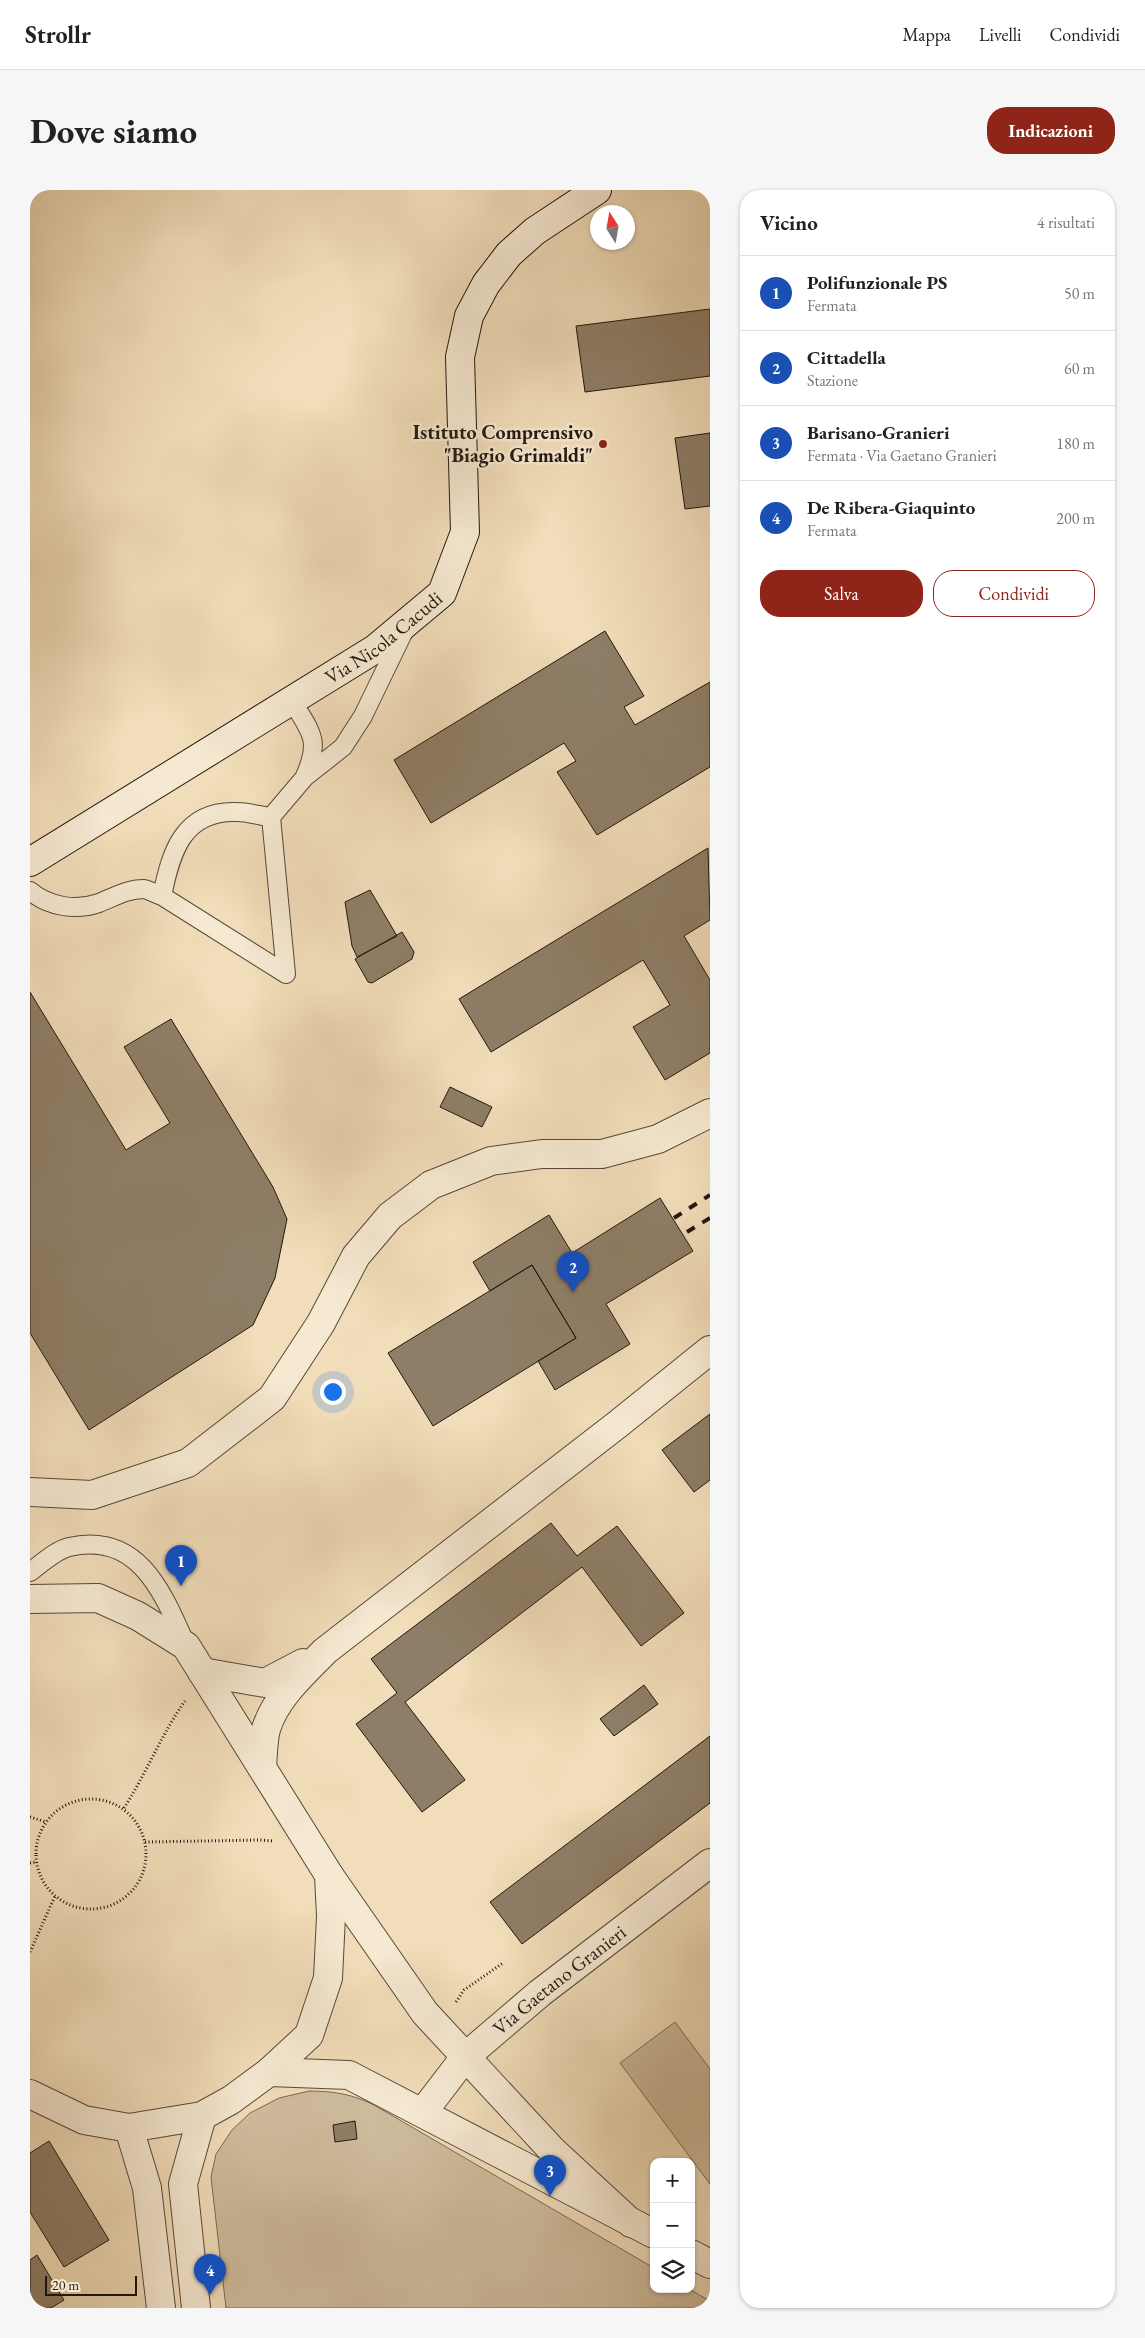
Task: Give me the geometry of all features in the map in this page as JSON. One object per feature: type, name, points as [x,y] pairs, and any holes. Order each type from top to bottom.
[{"type":"street","name":"Via Nicola Cacudi","points":[[30,862],[375,649],[442,592],[465,532],[460,357],[469,316],[486,284],[509,254],[535,231],[597,190]]},
{"type":"street","points":[[30,1492],[92,1495],[188,1462],[204,1451],[272,1398],[321,1323],[356,1256],[390,1216],[431,1185],[491,1161],[542,1154],[602,1154],[658,1139],[710,1113]]},
{"type":"street","points":[[262,1768],[266,1730],[273,1713],[284,1694],[325,1652],[710,1350]]},
{"type":"street","points":[[30,1598],[98,1598],[138,1616],[186,1646],[329,1874],[424,2014],[552,2150],[642,2228]]},
{"type":"street","points":[[202,1672],[265,1683],[325,1652]]},
{"type":"street","name":"Via Gaetano Granieri","points":[[422,2112],[465,2057],[540,1993],[710,1863]]},
{"type":"street","points":[[30,2094],[84,2120],[129,2128],[202,2116],[231,2100],[269,2072],[309,2035],[328,1978],[331,1916],[329,1874]]},
{"type":"street","points":[[269,2072],[349,2075],[642,2228]]},
{"type":"street","points":[[196,2308],[183,2184],[202,2116]]},
{"type":"street","points":[[129,2128],[148,2188],[161,2308]]},
{"type":"street","points":[[695,2256],[710,2264]]},
{"type":"lane","points":[[30,890],[53,904],[76,908],[97,903],[129,890],[146,889],[162,896],[286,974],[271,817],[305,777],[343,747],[363,716],[409,620]]},
{"type":"lane","points":[[292,701],[312,733],[314,756],[305,777]]},
{"type":"lane","points":[[162,896],[166,874],[180,840],[193,824],[211,814],[237,812],[271,817]]},
{"type":"lane","points":[[30,1572],[68,1548],[101,1545],[123,1552],[141,1565],[163,1593],[186,1646]]},
{"type":"path","points":[[124,1808],[142,1781],[174,1716],[187,1698]]},
{"type":"path","points":[[108,1800],[124,1808],[137,1823],[145,1842],[146,1859],[142,1876],[133,1890],[120,1901],[104,1908],[87,1909],[70,1905],[55,1896],[46,1887],[36,1862],[36,1848],[46,1822],[58,1809],[73,1801],[108,1800]]},
{"type":"path","points":[[30,1817],[46,1822]]},
{"type":"path","points":[[30,1863],[36,1862]]},
{"type":"path","points":[[30,1952],[55,1896]]},
{"type":"shaded area","points":[[675,2022],[710,2069],[710,2184],[695,2164],[695,2158],[691,2158],[620,2063]]},
{"type":"shaded area","points":[[309,2091],[326,2092],[358,2098],[374,2105],[650,2266],[650,2293],[695,2292],[710,2301],[710,2308],[226,2308],[211,2177],[216,2154],[232,2130],[250,2113],[279,2098]]},
{"type":"building","points":[[710,309],[710,376],[585,392],[576,326]]},
{"type":"building","points":[[710,433],[710,506],[685,509],[675,438]]},
{"type":"building","points":[[605,631],[644,696],[624,707],[635,725],[710,682],[710,767],[597,835],[557,772],[576,761],[564,743],[431,823],[394,760]]},
{"type":"building","points":[[708,848],[710,920],[684,936],[710,980],[710,1053],[665,1080],[633,1027],[670,1005],[643,960],[491,1052],[459,999]]},
{"type":"building","points":[[370,890],[397,936],[357,957],[352,946],[345,902]]},
{"type":"building","points":[[402,932],[414,952],[412,959],[372,983],[368,982],[355,959]]},
{"type":"building","points":[[30,992],[126,1150],[170,1123],[124,1047],[171,1019],[273,1187],[287,1219],[275,1278],[253,1325],[89,1430],[30,1333]]},
{"type":"building","points":[[450,1087],[492,1107],[482,1127],[440,1107]]},
{"type":"building","points":[[660,1198],[693,1251],[606,1304],[630,1344],[555,1390],[538,1361],[576,1338],[532,1265],[490,1291],[473,1262],[549,1215],[572,1253]]},
{"type":"building","points":[[532,1265],[576,1338],[433,1426],[388,1353]]},
{"type":"building","points":[[710,1414],[710,1480],[694,1492],[662,1450]]},
{"type":"building","points":[[551,1523],[577,1556],[617,1526],[684,1613],[641,1646],[582,1567],[405,1702],[465,1780],[422,1812],[356,1724],[397,1693],[371,1659]]},
{"type":"building","points":[[644,1685],[658,1704],[614,1736],[600,1719]]},
{"type":"building","points":[[710,1736],[710,1803],[522,1944],[490,1902]]},
{"type":"building","points":[[355,2121],[357,2139],[335,2142],[333,2125]]},
{"type":"building","points":[[49,2141],[109,2240],[64,2267],[30,2212],[30,2153]]},
{"type":"building","points":[[37,2255],[64,2300],[51,2308],[30,2308],[30,2260]]},
{"type":"railway","points":[[674,1218],[710,1195]]},
{"type":"railway","points":[[687,1232],[710,1218]]},
{"type":"place","name":"Istituto Comprensivo \"Biagio Grimaldi\"","points":[[603,444]]},
{"type":"place","name":"Cittadella","points":[[573,1292]]},
{"type":"place","name":"Polifunzionale PS","points":[[181,1586]]},
{"type":"place","name":"Barisano-Granieri","points":[[550,2196]]},
{"type":"place","name":"De Ribera-Giaquinto","points":[[210,2295]]}]
